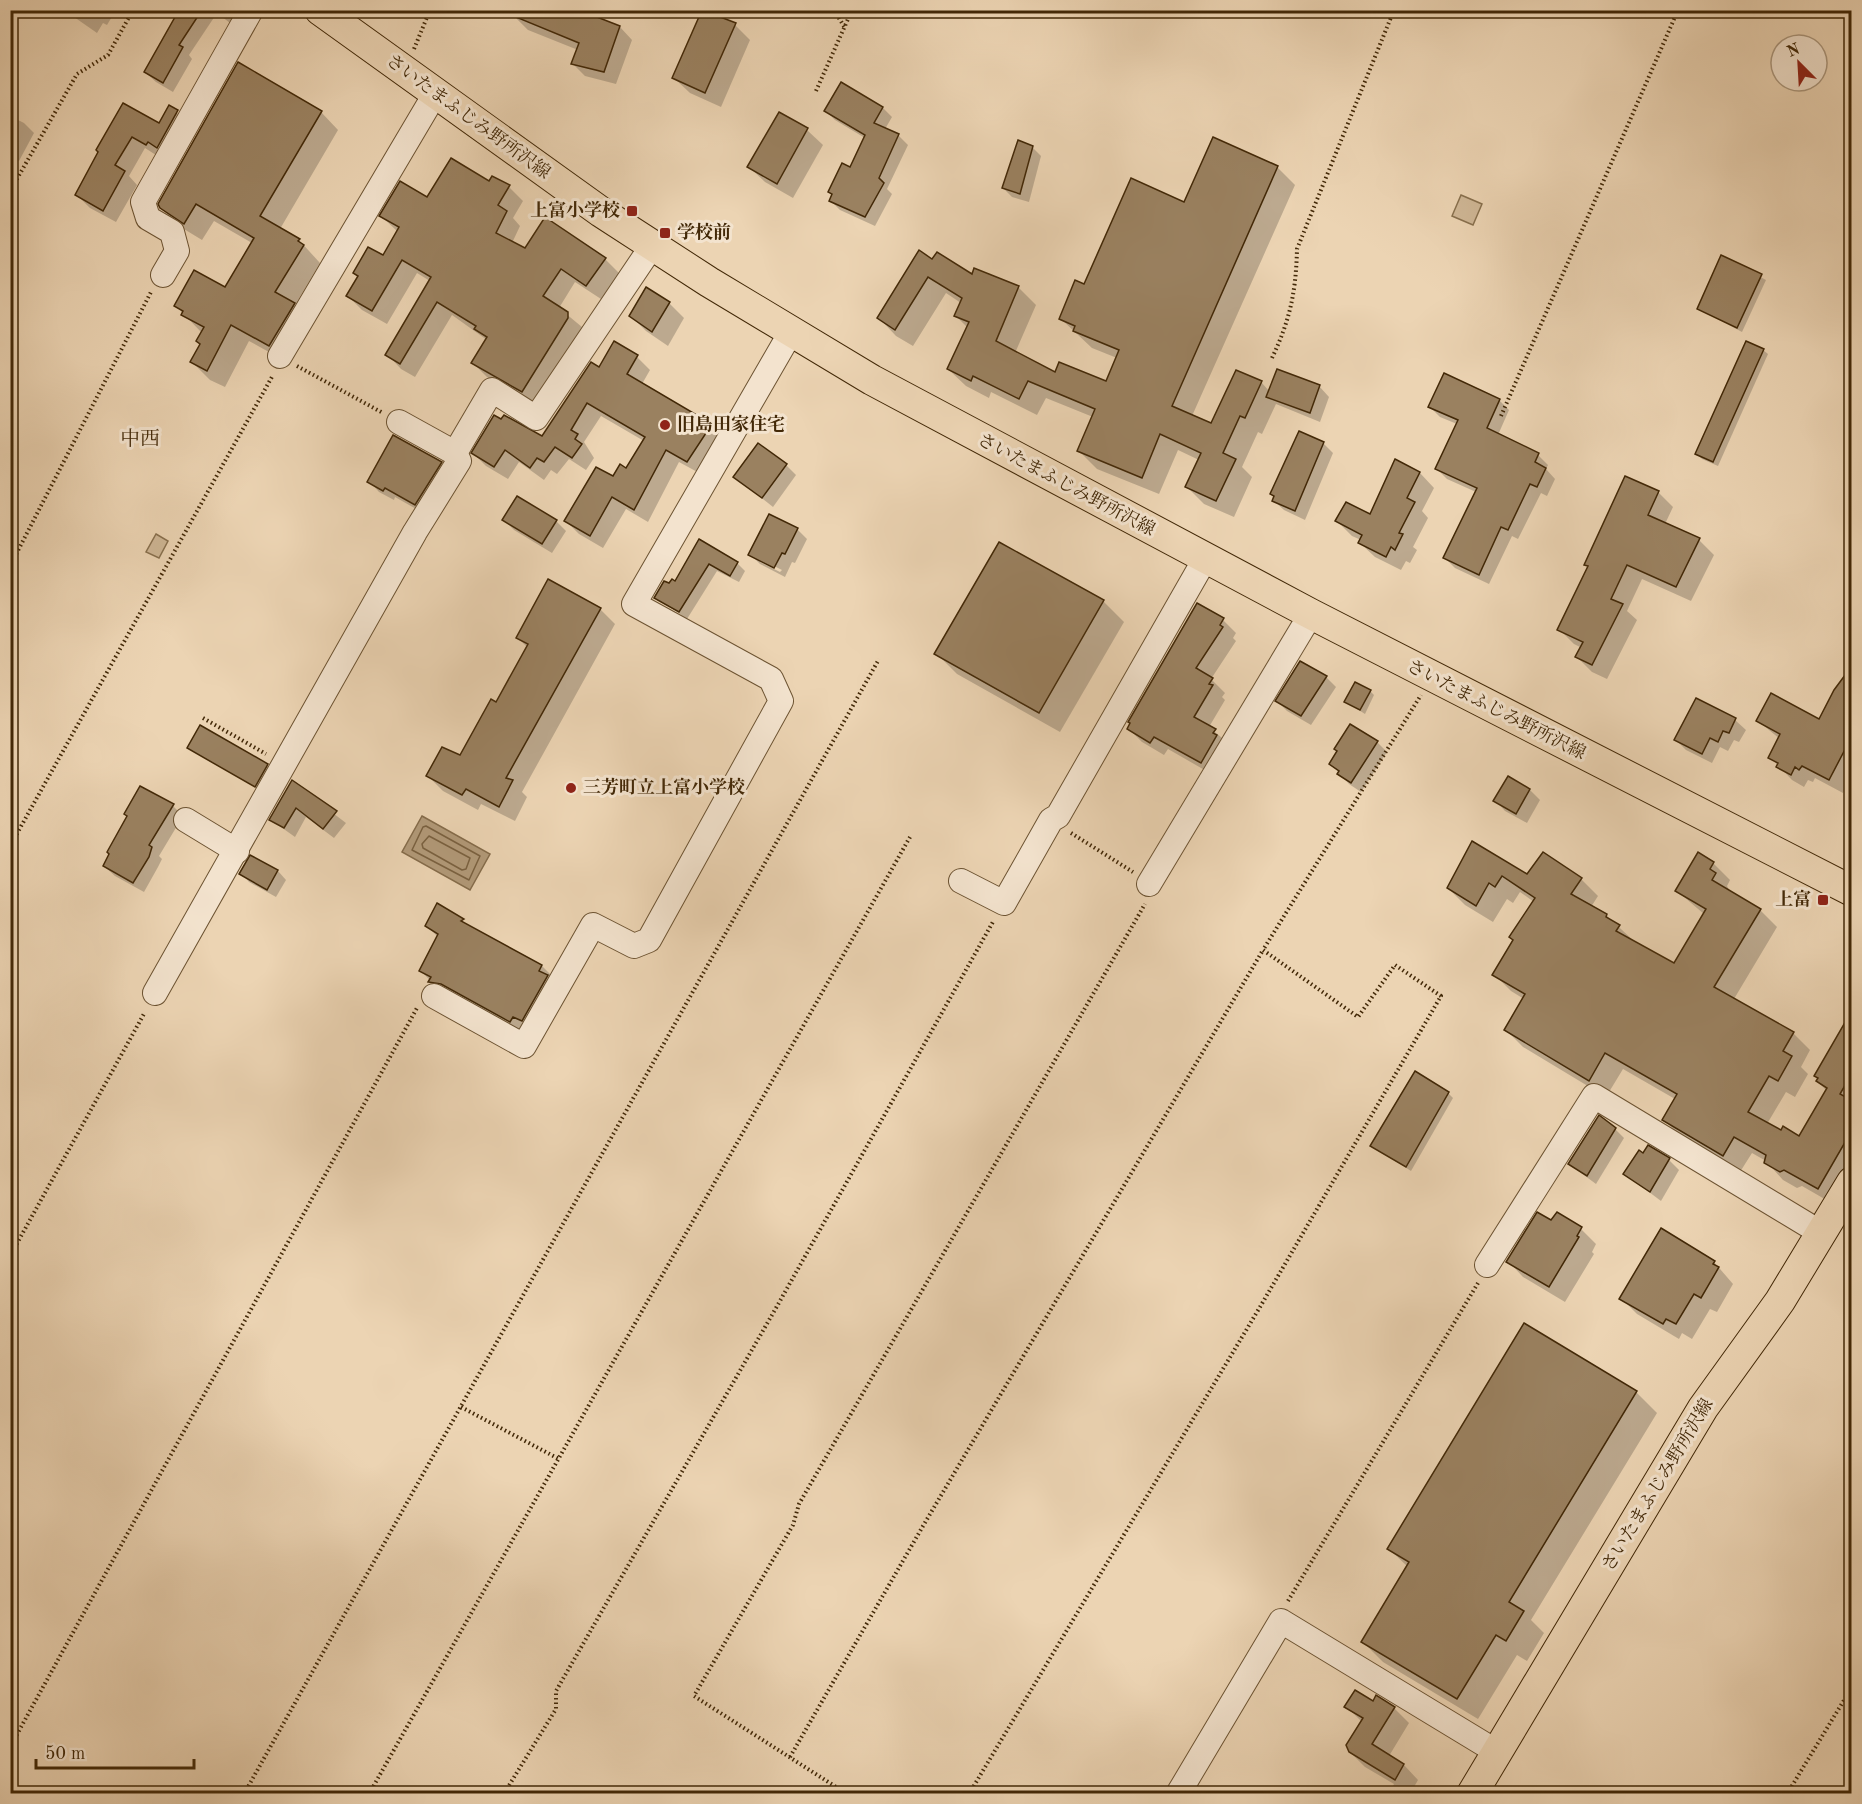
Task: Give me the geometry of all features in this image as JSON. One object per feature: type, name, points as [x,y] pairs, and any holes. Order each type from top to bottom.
[{"type":"main road","name":"さいたまふじみ野所沢線","points":[[320,10],[435,94],[652,246],[890,391],[1205,559],[1851,891]]},
{"type":"main road","name":"さいたまふじみ野所沢線","points":[[1472,1794],[1703,1408],[1780,1301],[1851,1182]]},
{"type":"street","points":[[163,275],[177,251],[172,232],[148,218],[142,202],[251,10]]},
{"type":"street","points":[[280,356],[435,94]]},
{"type":"street","points":[[455,453],[492,390],[536,418],[652,246]]},
{"type":"street","points":[[434,996],[524,1046],[593,925],[634,946],[649,940],[781,701],[771,679],[634,604],[791,332]]},
{"type":"street","points":[[155,993],[415,532],[459,461],[455,453],[399,422]]},
{"type":"street","points":[[961,881],[1004,903],[1051,820],[1058,816],[1205,559]]},
{"type":"street","points":[[1149,884],[1311,614]]},
{"type":"street","points":[[186,820],[237,851]]},
{"type":"street","points":[[1487,1265],[1594,1096],[1821,1233]]},
{"type":"street","points":[[1178,1794],[1281,1621],[1497,1752]]},
{"type":"path","points":[[10,190],[77,74],[108,55],[133,10]]},
{"type":"path","points":[[405,72],[430,10]]},
{"type":"path","points":[[834,10],[845,28]]},
{"type":"path","points":[[816,90],[852,10]]},
{"type":"path","points":[[1272,358],[1286,328],[1296,289],[1298,249],[1394,10]]},
{"type":"path","points":[[1501,416],[1678,10]]},
{"type":"path","points":[[10,566],[158,280],[163,275]]},
{"type":"path","points":[[280,356],[399,422]]},
{"type":"path","points":[[10,846],[281,361],[280,356]]},
{"type":"path","points":[[244,1794],[879,659]]},
{"type":"path","points":[[790,1757],[923,1526],[1263,950],[1432,677]]},
{"type":"path","points":[[203,718],[279,762],[285,762]]},
{"type":"path","points":[[847,1794],[694,1696],[793,1525],[799,1504],[876,1368],[1143,909],[1149,884],[1051,820]]},
{"type":"path","points":[[369,1794],[910,837]]},
{"type":"path","points":[[517,1794],[508,1786],[556,1709],[556,1690],[776,1308],[1004,903]]},
{"type":"path","points":[[969,1794],[1260,1307],[1441,996],[1395,965],[1358,1017],[1263,950]]},
{"type":"path","points":[[10,1256],[155,993]]},
{"type":"path","points":[[10,1748],[420,1004],[434,996]]},
{"type":"path","points":[[1281,1621],[1281,1612],[1487,1265]]},
{"type":"path","points":[[461,1407],[559,1459]]},
{"type":"path","points":[[1786,1794],[1851,1687]]},
{"type":"shaded area","points":[[1461,195],[1482,204],[1473,225],[1452,216]]},
{"type":"shaded area","points":[[156,534],[168,541],[159,558],[146,552]]},
{"type":"water","points":[[422,816],[490,854],[470,890],[402,852]]},
{"type":"building","points":[[179,10],[202,10],[179,45],[183,47],[163,83],[144,72]]},
{"type":"building","points":[[499,10],[579,10],[620,26],[604,72],[571,64],[579,43]]},
{"type":"building","points":[[702,10],[736,23],[705,93],[672,78]]},
{"type":"building","points":[[238,62],[322,111],[260,216],[300,239],[298,241],[304,245],[275,292],[295,303],[269,346],[231,325],[207,371],[190,362],[200,344],[196,341],[204,327],[181,315],[183,311],[174,306],[194,270],[225,287],[254,238],[196,204],[184,224],[160,208],[158,204]]},
{"type":"building","points":[[841,82],[883,107],[874,123],[899,134],[879,178],[884,183],[865,217],[829,201],[832,194],[828,192],[842,163],[850,167],[865,135],[824,111]]},
{"type":"building","points":[[123,103],[159,123],[169,105],[178,110],[157,148],[148,142],[146,145],[132,137],[115,165],[125,171],[103,211],[75,195],[98,152],[96,150]]},
{"type":"building","points":[[779,112],[808,128],[777,184],[747,167]]},
{"type":"building","points":[[1213,137],[1278,166],[1172,406],[1211,423],[1236,370],[1262,381],[1245,418],[1240,416],[1223,453],[1236,459],[1216,501],[1185,487],[1201,453],[1160,434],[1142,478],[1077,451],[1095,409],[1028,381],[1019,399],[973,376],[971,381],[947,369],[969,322],[954,316],[962,298],[928,277],[895,330],[877,318],[919,250],[932,259],[937,252],[972,274],[974,268],[1019,286],[996,341],[1055,372],[1059,362],[1106,381],[1119,350],[1073,331],[1075,326],[1059,319],[1075,280],[1084,284],[1131,178],[1184,202]]},
{"type":"building","points":[[1018,140],[1033,146],[1020,194],[1002,188]]},
{"type":"building","points":[[451,158],[489,181],[492,176],[510,185],[498,205],[507,211],[496,233],[525,248],[545,217],[606,258],[586,286],[561,269],[543,296],[568,312],[568,318],[522,392],[471,363],[487,337],[474,329],[476,326],[437,302],[400,364],[385,355],[431,277],[402,260],[372,311],[346,296],[358,276],[353,273],[368,247],[383,255],[399,227],[379,216],[400,181],[427,197]]},
{"type":"building","points":[[1721,255],[1762,274],[1737,328],[1697,309]]},
{"type":"building","points":[[646,287],[670,302],[652,332],[629,316]]},
{"type":"building","points":[[614,341],[638,355],[627,374],[712,424],[687,462],[666,450],[634,510],[612,497],[590,536],[564,521],[596,467],[613,476],[620,464],[626,468],[645,437],[587,403],[571,430],[578,434],[575,439],[582,444],[572,458],[555,447],[544,462],[537,458],[530,468],[505,450],[494,467],[471,453],[494,415],[501,419],[504,415],[542,436],[591,362],[599,367]]},
{"type":"building","points":[[1746,341],[1764,349],[1713,462],[1695,454]]},
{"type":"building","points":[[1277,369],[1320,385],[1310,413],[1266,397]]},
{"type":"building","points":[[1444,373],[1500,399],[1487,428],[1539,453],[1535,462],[1546,468],[1537,487],[1530,484],[1508,530],[1501,527],[1479,575],[1443,558],[1477,488],[1435,469],[1458,420],[1428,407]]},
{"type":"building","points":[[1299,431],[1324,442],[1295,511],[1272,501],[1274,496],[1270,494]]},
{"type":"building","points":[[393,435],[442,462],[415,505],[385,488],[383,491],[367,482]]},
{"type":"building","points":[[758,443],[787,464],[762,498],[733,477]]},
{"type":"building","points":[[1395,459],[1420,472],[1407,498],[1415,502],[1399,533],[1403,534],[1395,550],[1391,547],[1386,557],[1358,543],[1362,535],[1335,521],[1346,502],[1370,514]]},
{"type":"building","points":[[1625,476],[1659,491],[1648,515],[1700,538],[1676,587],[1627,565],[1611,599],[1623,604],[1592,665],[1575,657],[1583,642],[1557,630],[1588,566],[1584,565]]},
{"type":"building","points":[[517,496],[557,520],[542,544],[502,520]]},
{"type":"building","points":[[769,514],[798,528],[785,554],[782,553],[774,568],[748,555]]},
{"type":"building","points":[[699,539],[738,562],[730,576],[709,564],[679,612],[654,598],[664,581],[669,583],[672,579],[675,581]]},
{"type":"building","points":[[999,542],[1104,600],[1039,713],[934,654]]},
{"type":"building","points":[[548,579],[601,608],[506,778],[513,780],[499,807],[466,789],[462,795],[426,776],[442,747],[460,755],[491,699],[496,702],[528,644],[516,638]]},
{"type":"building","points":[[1197,603],[1224,618],[1220,625],[1223,627],[1196,668],[1213,678],[1209,684],[1213,685],[1194,717],[1216,729],[1213,733],[1217,735],[1201,763],[1154,737],[1150,743],[1127,729],[1130,723],[1128,722]]},
{"type":"building","points":[[1300,661],[1327,676],[1301,716],[1275,701]]},
{"type":"building","points":[[1851,667],[1851,738],[1829,780],[1802,766],[1799,770],[1795,767],[1791,775],[1776,767],[1778,763],[1768,758],[1780,734],[1756,721],[1771,693],[1819,719],[1834,690]]},
{"type":"building","points":[[1355,682],[1371,690],[1360,710],[1344,702]]},
{"type":"building","points":[[1696,698],[1736,718],[1729,733],[1723,731],[1718,742],[1710,738],[1702,754],[1674,740]]},
{"type":"building","points":[[1350,724],[1378,741],[1351,783],[1337,774],[1339,771],[1329,764],[1337,751],[1334,749]]},
{"type":"building","points":[[200,725],[268,764],[255,787],[187,748]]},
{"type":"building","points":[[1508,776],[1530,789],[1516,814],[1493,801]]},
{"type":"building","points":[[292,780],[337,811],[323,829],[296,808],[284,828],[269,820]]},
{"type":"building","points":[[140,786],[174,804],[149,845],[152,847],[149,857],[133,883],[103,866],[109,854],[107,852],[127,816],[124,814]]},
{"type":"building","points":[[1472,841],[1527,874],[1543,852],[1582,878],[1571,894],[1607,914],[1606,917],[1620,925],[1616,931],[1674,963],[1706,909],[1675,891],[1698,852],[1714,862],[1710,869],[1716,873],[1712,880],[1761,909],[1714,987],[1794,1032],[1783,1051],[1792,1056],[1778,1081],[1769,1076],[1748,1112],[1781,1130],[1783,1126],[1799,1136],[1827,1088],[1816,1081],[1818,1078],[1814,1076],[1851,1012],[1851,1075],[1840,1094],[1851,1100],[1851,1132],[1818,1189],[1784,1170],[1780,1172],[1764,1163],[1766,1155],[1734,1137],[1723,1156],[1662,1120],[1677,1094],[1605,1053],[1589,1081],[1504,1030],[1525,994],[1492,975],[1513,940],[1509,937],[1535,898],[1502,876],[1495,887],[1489,883],[1476,906],[1447,888]]},
{"type":"building","points":[[250,855],[278,870],[267,890],[239,874]]},
{"type":"building","points":[[437,903],[464,919],[461,921],[542,965],[539,971],[548,975],[522,1021],[513,1017],[510,1022],[441,984],[428,982],[431,977],[419,971],[438,934],[425,926]]},
{"type":"building","points":[[1415,1071],[1449,1092],[1406,1167],[1370,1146]]},
{"type":"building","points":[[1599,1115],[1616,1128],[1587,1176],[1568,1164]]},
{"type":"building","points":[[1648,1145],[1670,1158],[1650,1192],[1623,1174],[1639,1150],[1643,1153]]},
{"type":"building","points":[[1537,1212],[1551,1220],[1557,1212],[1582,1227],[1577,1236],[1579,1237],[1549,1287],[1506,1262]]},
{"type":"building","points":[[1661,1228],[1715,1261],[1713,1264],[1719,1267],[1701,1298],[1694,1294],[1676,1324],[1666,1319],[1663,1324],[1619,1299]]},
{"type":"building","points":[[1524,1323],[1637,1391],[1509,1602],[1524,1611],[1506,1641],[1496,1635],[1457,1699],[1361,1642],[1409,1562],[1387,1549]]},
{"type":"building","points":[[1355,1690],[1373,1701],[1376,1695],[1395,1707],[1372,1744],[1404,1764],[1395,1780],[1349,1752],[1346,1745],[1363,1718],[1344,1707]]},
{"type":"place","name":"上富小学校","points":[[632,211]]},
{"type":"place","name":"学校前","points":[[665,233]]},
{"type":"place","name":"旧島田家住宅","points":[[665,425]]},
{"type":"place","name":"三芳町立上富小学校","points":[[571,788]]},
{"type":"place","name":"上富","points":[[1823,900]]},
{"type":"district","name":"中西","points":[[140,440]]}]
